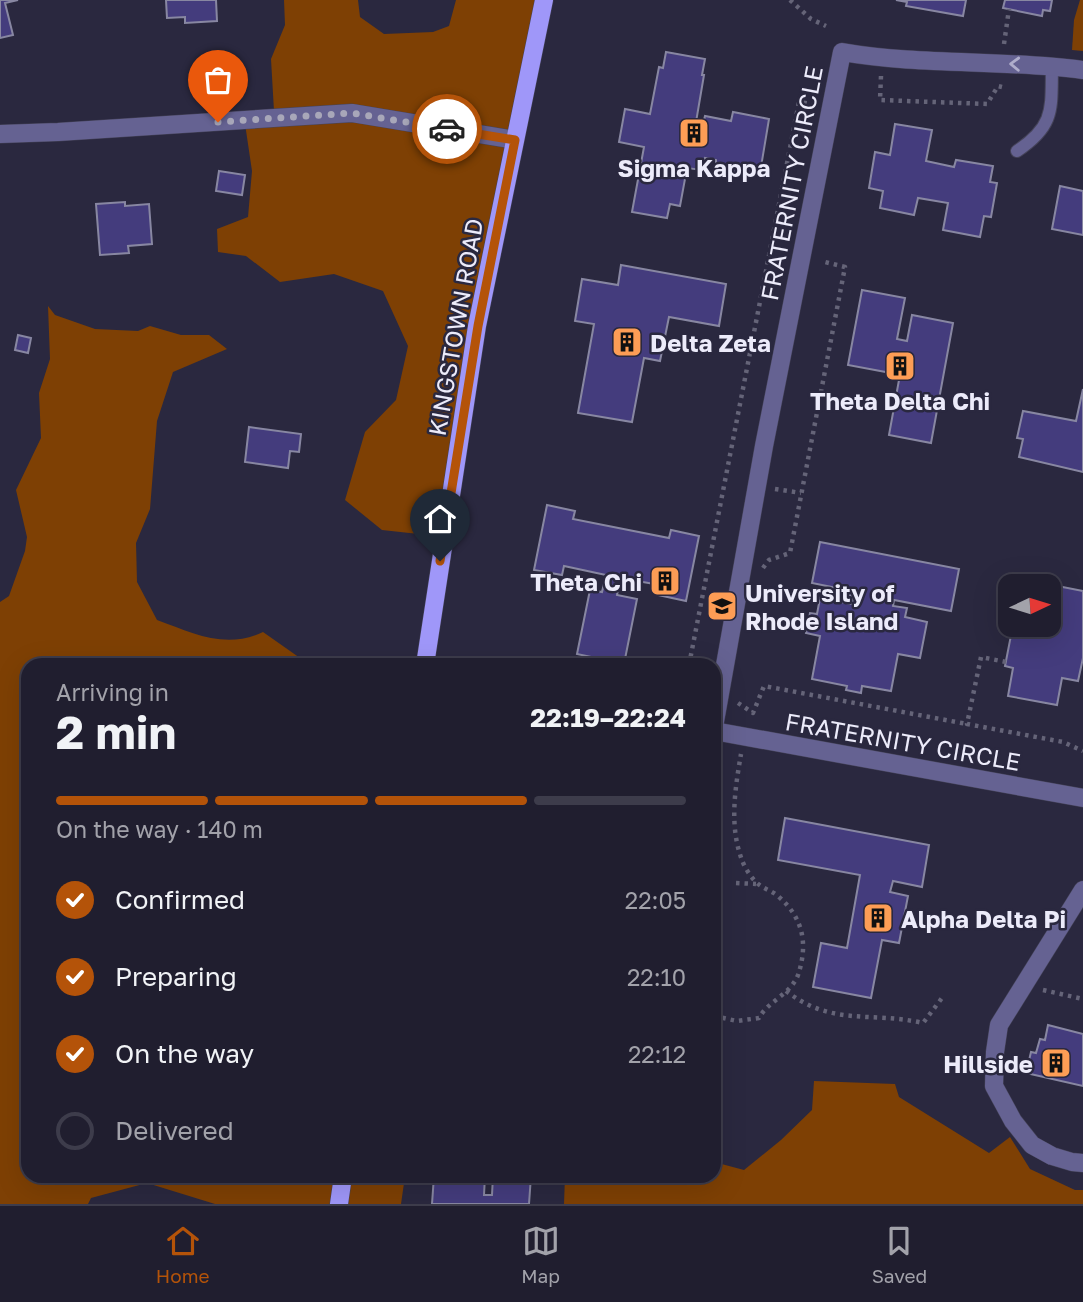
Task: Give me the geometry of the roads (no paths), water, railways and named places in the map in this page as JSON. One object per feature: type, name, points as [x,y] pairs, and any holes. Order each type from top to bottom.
[{"type":"main road","name":"KINGSTOWN ROAD","points":[[426,658],[475,339],[544,0]]},
{"type":"main road","points":[[339,1204],[342,1183]]},
{"type":"street","name":"FRATERNITY CIRCLE","points":[[721,690],[762,459],[842,52],[885,59],[1083,69]]},
{"type":"street","points":[[0,134],[352,113],[515,140]]},
{"type":"street","name":"FRATERNITY CIRCLE","points":[[721,730],[1083,798]]},
{"type":"street","points":[[1083,890],[999,1025],[995,1052],[995,1086],[1013,1121],[1032,1145],[1052,1156],[1083,1163]]},
{"type":"lane","points":[[1017,151],[1033,140],[1047,123],[1052,66]]},
{"type":"place","name":"Sigma Kappa","points":[[694,133]]},
{"type":"place","name":"Delta Zeta","points":[[627,342]]},
{"type":"place","name":"Theta Delta Chi","points":[[900,366]]},
{"type":"place","name":"Theta Chi","points":[[665,581]]},
{"type":"place","name":"University of Rhode Island","points":[[722,606]]},
{"type":"place","name":"Alpha Delta Pi","points":[[878,918]]},
{"type":"place","name":"Hillside","points":[[1056,1063]]}]
